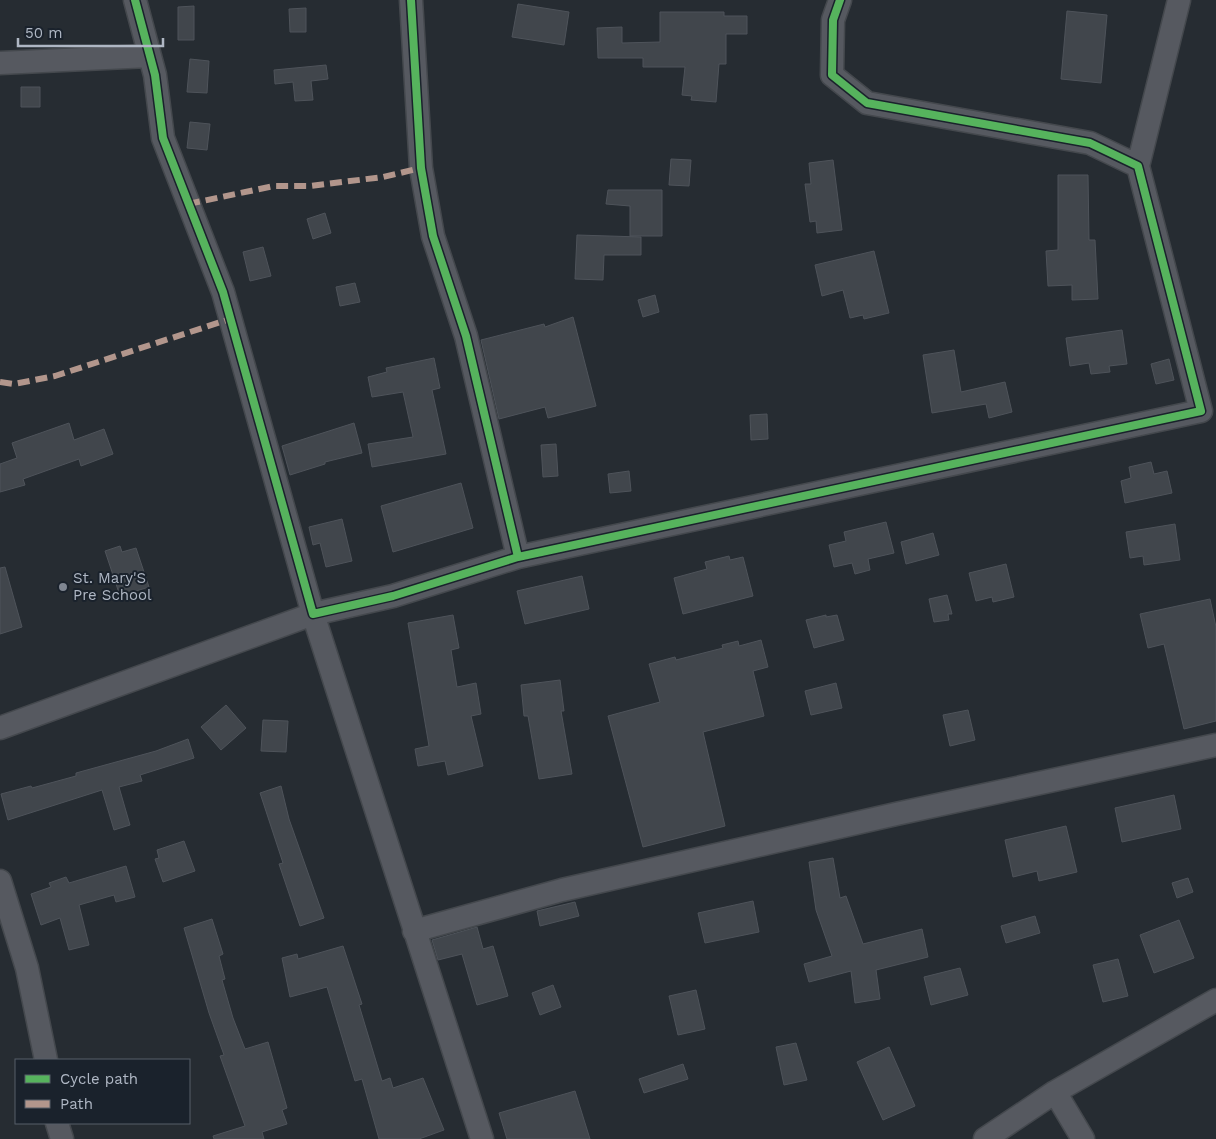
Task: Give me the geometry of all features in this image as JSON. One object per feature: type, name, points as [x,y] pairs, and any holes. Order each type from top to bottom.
[{"type":"street","points":[[135,0],[155,75],[163,138],[223,292],[313,614],[482,1139]]},
{"type":"street","points":[[411,0],[421,168],[433,236],[466,336],[518,557]]},
{"type":"street","points":[[840,0],[833,20],[832,75],[867,103],[1090,143],[1138,166]]},
{"type":"street","points":[[0,728],[313,614],[392,596],[518,557],[1208,409],[1138,166],[1179,0]]},
{"type":"street","points":[[0,63],[149,56]]},
{"type":"street","points":[[414,931],[562,890],[896,814],[1216,745]]},
{"type":"street","points":[[0,881],[27,968],[46,1059]]},
{"type":"street","points":[[985,1139],[1056,1092],[1216,1000]]},
{"type":"street","points":[[1056,1092],[1083,1139]]},
{"type":"street","points":[[57,1124],[62,1139]]},
{"type":"building","points":[[518,4],[569,12],[564,45],[512,37]]},
{"type":"building","points":[[194,6],[194,40],[178,40],[178,7]]},
{"type":"building","points":[[306,8],[306,32],[290,32],[289,9]]},
{"type":"building","points":[[1067,11],[1107,15],[1101,83],[1061,79]]},
{"type":"building","points":[[660,12],[724,12],[724,16],[747,16],[747,34],[726,34],[726,64],[719,64],[716,102],[691,100],[692,96],[682,95],[685,67],[643,67],[643,58],[598,58],[597,28],[622,27],[622,43],[660,42]]},
{"type":"building","points":[[190,59],[209,61],[207,93],[187,92]]},
{"type":"building","points":[[326,65],[328,79],[311,81],[313,100],[295,101],[293,82],[275,84],[274,70]]},
{"type":"building","points":[[21,87],[40,87],[40,107],[21,107]]},
{"type":"building","points":[[190,122],[210,124],[207,150],[187,148]]},
{"type":"building","points":[[671,159],[691,160],[689,186],[669,185]]},
{"type":"building","points":[[833,160],[842,230],[817,233],[816,221],[810,222],[805,184],[811,184],[809,163]]},
{"type":"building","points":[[1058,175],[1088,175],[1089,240],[1095,240],[1098,299],[1072,300],[1072,285],[1048,286],[1046,251],[1058,250]]},
{"type":"building","points":[[608,190],[662,190],[662,236],[630,236],[630,206],[606,204]]},
{"type":"building","points":[[325,213],[331,233],[313,239],[307,219]]},
{"type":"building","points":[[577,235],[641,237],[641,255],[604,255],[603,280],[575,279]]},
{"type":"building","points":[[263,247],[271,276],[250,281],[243,252]]},
{"type":"building","points":[[874,251],[889,313],[864,319],[863,315],[850,318],[843,290],[822,296],[815,265]]},
{"type":"building","points":[[355,283],[360,302],[340,306],[336,287]]},
{"type":"building","points":[[655,295],[659,312],[643,317],[638,300]]},
{"type":"building","points":[[573,317],[596,406],[548,418],[545,407],[499,419],[481,340],[544,324],[545,327]]},
{"type":"building","points":[[1122,330],[1127,364],[1109,366],[1110,372],[1091,374],[1089,363],[1070,366],[1066,338]]},
{"type":"building","points":[[954,350],[961,392],[1005,382],[1012,412],[989,418],[986,404],[932,413],[923,355]]},
{"type":"building","points":[[434,358],[440,388],[432,390],[446,454],[372,467],[368,444],[413,437],[403,392],[372,397],[368,377],[387,372],[386,368]]},
{"type":"building","points":[[1169,359],[1174,380],[1156,384],[1151,364]]},
{"type":"building","points":[[767,414],[768,439],[751,440],[750,415]]},
{"type":"building","points":[[69,423],[74,440],[104,429],[113,454],[81,466],[79,459],[23,479],[25,485],[0,492],[0,464],[17,458],[12,443]]},
{"type":"building","points":[[354,423],[362,453],[325,462],[325,464],[290,475],[282,446]]},
{"type":"building","points":[[556,444],[558,476],[543,477],[541,445]]},
{"type":"building","points":[[1151,462],[1154,474],[1167,471],[1172,493],[1125,503],[1121,481],[1131,478],[1129,467]]},
{"type":"building","points":[[629,471],[631,491],[610,493],[608,474]]},
{"type":"building","points":[[461,483],[473,528],[393,552],[381,506]]},
{"type":"building","points":[[342,519],[352,561],[326,567],[320,543],[313,545],[309,527]]},
{"type":"building","points":[[886,522],[894,553],[868,559],[870,570],[855,574],[852,563],[834,567],[829,545],[846,541],[844,532]]},
{"type":"building","points":[[1175,524],[1180,560],[1144,565],[1143,556],[1130,558],[1126,532]]},
{"type":"building","points":[[933,533],[939,555],[906,564],[901,542]]},
{"type":"building","points":[[120,546],[122,552],[136,548],[149,587],[120,596],[105,551]]},
{"type":"building","points":[[729,556],[730,560],[743,557],[753,596],[683,614],[674,578],[707,569],[705,562]]},
{"type":"building","points":[[1006,564],[1014,597],[993,602],[992,597],[976,601],[969,573]]},
{"type":"building","points":[[5,567],[22,627],[0,634],[0,568]]},
{"type":"building","points":[[582,576],[589,609],[525,624],[517,591]]},
{"type":"building","points":[[947,595],[952,614],[948,614],[949,620],[934,622],[929,599]]},
{"type":"building","points":[[1210,599],[1216,627],[1216,721],[1184,729],[1164,644],[1148,648],[1140,614]]},
{"type":"building","points":[[453,615],[459,648],[451,650],[457,687],[476,683],[481,714],[471,716],[483,766],[448,775],[445,761],[418,766],[415,749],[429,746],[408,623]]},
{"type":"building","points":[[826,615],[826,617],[837,615],[844,640],[814,648],[806,620]]},
{"type":"building","points":[[761,640],[768,667],[753,671],[764,716],[703,732],[725,826],[643,847],[608,716],[660,702],[649,664],[675,657],[676,660],[723,648],[722,645],[738,641],[739,646]]},
{"type":"building","points":[[560,680],[564,711],[561,711],[572,774],[539,779],[528,716],[524,716],[521,685]]},
{"type":"building","points":[[836,683],[842,708],[811,715],[805,691]]},
{"type":"building","points":[[226,705],[246,728],[221,750],[201,727]]},
{"type":"building","points":[[968,710],[975,740],[950,746],[943,715]]},
{"type":"building","points":[[263,720],[288,721],[286,752],[261,751]]},
{"type":"building","points":[[188,739],[194,758],[140,775],[142,781],[119,787],[130,825],[114,830],[102,790],[8,820],[1,794],[76,776],[76,773],[156,751]]},
{"type":"building","points":[[281,786],[289,819],[324,918],[300,926],[279,864],[283,863],[260,793]]},
{"type":"building","points":[[1174,795],[1181,829],[1122,842],[1115,808]]},
{"type":"building","points":[[1066,826],[1077,872],[1039,881],[1037,871],[1013,877],[1005,840]]},
{"type":"building","points":[[184,841],[195,871],[163,882],[155,859],[159,858],[157,850]]},
{"type":"building","points":[[833,858],[840,898],[846,896],[863,944],[922,929],[928,957],[876,970],[880,999],[855,1003],[851,971],[809,982],[804,964],[832,956],[816,910],[809,862]]},
{"type":"building","points":[[126,866],[135,897],[116,902],[114,895],[79,905],[89,945],[69,950],[60,918],[41,925],[31,894],[51,887],[49,883],[66,877],[69,883]]},
{"type":"building","points":[[1188,878],[1193,892],[1177,898],[1172,883]]},
{"type":"building","points":[[753,901],[759,932],[705,943],[698,913]]},
{"type":"building","points":[[575,902],[579,916],[540,926],[537,911]]},
{"type":"building","points":[[1035,916],[1040,933],[1006,943],[1001,926]]},
{"type":"building","points":[[212,919],[223,954],[219,956],[225,979],[222,980],[233,1018],[245,1049],[268,1042],[287,1108],[282,1110],[287,1124],[262,1132],[264,1139],[214,1139],[213,1136],[245,1126],[220,1056],[224,1055],[209,1013],[184,928]]},
{"type":"building","points":[[1179,920],[1194,958],[1154,973],[1140,935]]},
{"type":"building","points":[[477,927],[483,949],[493,946],[508,996],[477,1005],[462,954],[438,960],[432,940]]},
{"type":"building","points":[[343,946],[362,1004],[359,1005],[382,1081],[390,1078],[393,1088],[423,1078],[444,1130],[419,1139],[379,1139],[362,1079],[355,1081],[327,987],[290,997],[282,958],[297,954],[298,959]]},
{"type":"building","points":[[1118,959],[1128,996],[1103,1002],[1093,965]]},
{"type":"building","points":[[960,968],[968,995],[931,1005],[924,977]]},
{"type":"building","points":[[553,985],[561,1007],[540,1015],[532,993]]},
{"type":"building","points":[[696,990],[705,1029],[678,1035],[669,996]]},
{"type":"building","points":[[796,1043],[807,1080],[784,1085],[776,1047]]},
{"type":"building","points":[[889,1047],[915,1106],[883,1120],[857,1062]]},
{"type":"building","points":[[683,1064],[688,1079],[644,1093],[639,1079]]},
{"type":"building","points":[[575,1091],[590,1139],[507,1139],[499,1113]]},
{"type":"marked path","points":[[188,204],[274,186],[310,186],[383,177],[421,168]]},
{"type":"marked path","points":[[0,382],[14,384],[55,376],[230,319]]},
{"type":"cycle path","points":[[135,0],[155,75],[163,138],[223,292],[313,614],[393,596],[518,557],[466,336],[433,236],[421,168],[411,0]]},
{"type":"cycle path","points":[[518,557],[1201,411],[1138,166],[1090,143],[867,103],[832,75],[833,20],[840,0]]},
{"type":"place","name":"St. Mary'S Pre School","points":[[63,587]]}]
